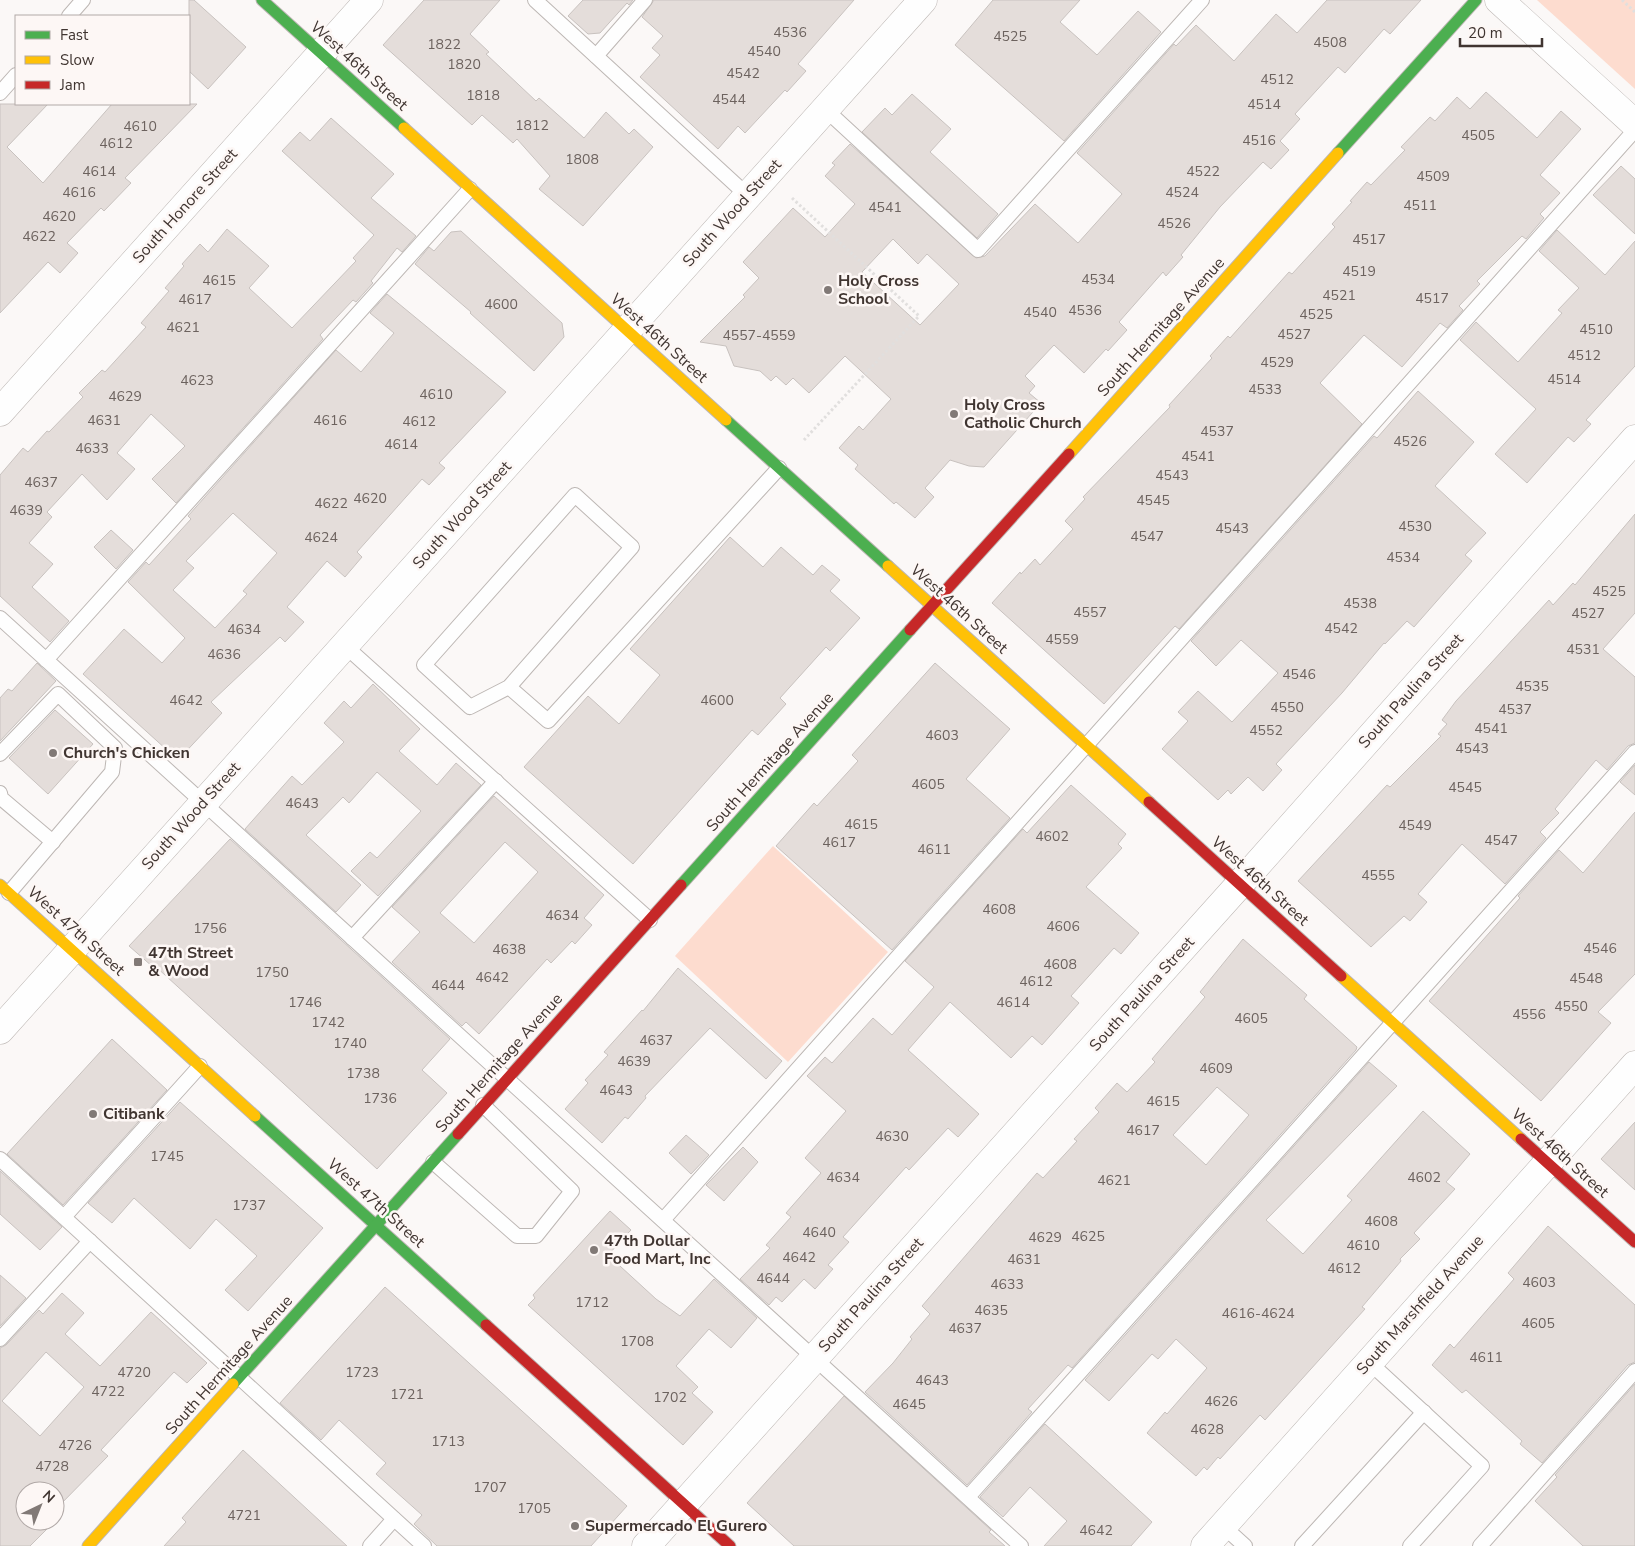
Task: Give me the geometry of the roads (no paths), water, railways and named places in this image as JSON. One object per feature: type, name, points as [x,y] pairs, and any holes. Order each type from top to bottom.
[{"type":"street","name":"West 46th Street","points":[[262,0],[1635,1242]]},
{"type":"street","name":"South Honore Street","points":[[0,412],[370,0]]},
{"type":"street","name":"South Wood Street","points":[[0,1030],[923,0]]},
{"type":"street","name":"South Hermitage Avenue","points":[[88,1546],[1476,0]]},
{"type":"street","points":[[1499,0],[1635,124]]},
{"type":"street","name":"South Paulina Street","points":[[646,1546],[1240,885],[1635,439]]},
{"type":"street","name":"West 47th Street","points":[[5,889],[730,1546]]},
{"type":"street","name":"South Marshfield Avenue","points":[[1205,1546],[1635,1064]]},
{"type":"lane","points":[[70,15],[84,0]]},
{"type":"lane","points":[[535,0],[748,196]]},
{"type":"lane","points":[[596,56],[645,0]]},
{"type":"lane","points":[[825,109],[978,250],[1202,0]]},
{"type":"lane","points":[[0,93],[15,76]]},
{"type":"lane","points":[[663,1220],[1635,130]]},
{"type":"lane","points":[[46,660],[470,189]]},
{"type":"lane","points":[[509,687],[548,721],[779,468]]},
{"type":"lane","points":[[576,495],[632,547],[509,687],[470,707],[424,665],[576,495]]},
{"type":"lane","points":[[0,618],[1021,1546]]},
{"type":"lane","points":[[344,645],[650,920]]},
{"type":"lane","points":[[0,754],[58,694],[115,748],[112,772],[53,842],[5,889]]},
{"type":"lane","points":[[968,1497],[1391,1022],[1635,752]]},
{"type":"lane","points":[[352,938],[496,781]]},
{"type":"lane","points":[[0,797],[53,842]]},
{"type":"lane","points":[[64,1217],[200,1066]]},
{"type":"lane","points":[[433,1162],[517,1236],[536,1236],[572,1191],[483,1105]]},
{"type":"lane","points":[[0,1159],[424,1546]]},
{"type":"lane","points":[[0,1339],[90,1241]]},
{"type":"lane","points":[[1369,1362],[1482,1466],[1410,1546]]},
{"type":"lane","points":[[1480,1546],[1635,1371]]},
{"type":"lane","points":[[1302,1546],[1424,1412]]},
{"type":"lane","points":[[370,1546],[394,1519]]},
{"type":"lane","points":[[1223,1526],[1245,1546]]},
{"type":"place","name":"Holy Cross School","points":[[828,290]]},
{"type":"place","name":"Holy Cross Catholic Church","points":[[954,414]]},
{"type":"place","name":"Church's Chicken","points":[[53,753]]},
{"type":"place","name":"47th Street & Wood","points":[[138,962]]},
{"type":"place","name":"Citibank","points":[[93,1114]]},
{"type":"place","name":"47th Dollar Food Mart, Inc","points":[[594,1250]]},
{"type":"place","name":"Supermercado El Gurero","points":[[575,1526]]}]
